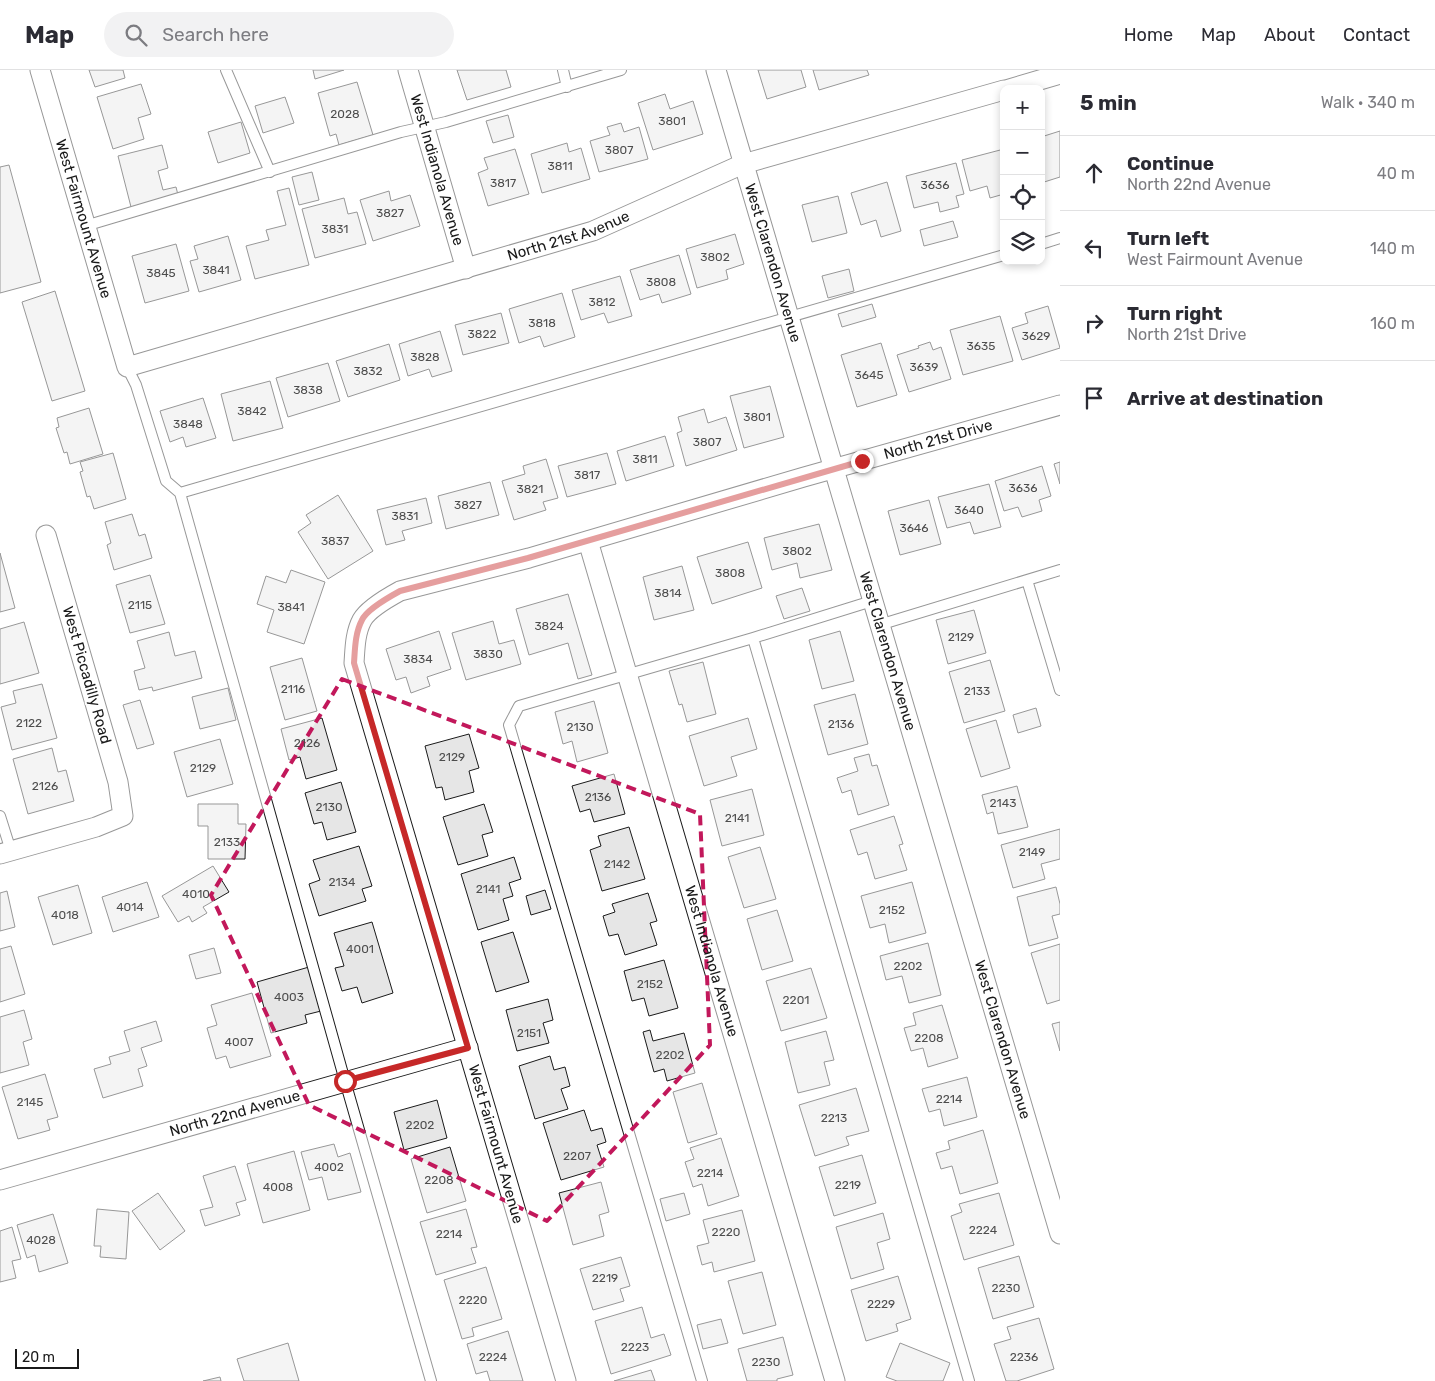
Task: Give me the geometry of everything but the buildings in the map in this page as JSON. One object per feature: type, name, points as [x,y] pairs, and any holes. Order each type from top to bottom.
[{"type":"street","name":"West Fairmount Avenue","points":[[40,70],[127,367]]},
{"type":"street","name":"West Indianola Avenue","points":[[408,70],[466,269]]},
{"type":"street","name":"West Clarendon Avenue","points":[[716,70],[1060,1234]]},
{"type":"street","points":[[1023,85],[1060,74]]},
{"type":"street","name":"North 21st Avenue","points":[[127,367],[593,231],[743,164],[1000,91]]},
{"type":"street","name":"North 21st Drive","points":[[362,619],[382,602],[400,591],[588,541],[1060,405]]},
{"type":"street","name":"West Piccadilly Road","points":[[5,852],[96,827],[123,816],[118,782],[46,535]]},
{"type":"street","name":"West Indianola Avenue","points":[[588,541],[835,1381]]},
{"type":"street","name":"West Fairmount Avenue","points":[[362,619],[355,643],[354,663],[566,1381]]},
{"type":"street","name":"North 22nd Avenue","points":[[0,1180],[345,1081],[468,1048]]},
{"type":"lane","points":[[226,70],[270,172]]},
{"type":"lane","points":[[563,70],[567,87]]},
{"type":"lane","points":[[85,226],[620,70]]},
{"type":"lane","points":[[1045,243],[1060,238]]},
{"type":"lane","points":[[180,493],[1000,256]]},
{"type":"lane","points":[[127,367],[136,385],[166,481],[180,493],[431,1381]]},
{"type":"lane","points":[[879,625],[1060,570]]},
{"type":"lane","points":[[1027,580],[1060,690]]},
{"type":"lane","points":[[702,1381],[509,725],[519,706],[753,638],[872,601]]},
{"type":"lane","points":[[753,638],[969,1381]]},
{"type":"lane","points":[[0,816],[5,852]]},
{"type":"highlighted area","points":[[342,679],[700,814],[710,1045],[547,1221],[309,1105],[211,895]]},
{"type":"route","points":[[345,1081],[468,1048],[354,663],[355,643],[362,619],[382,602],[400,591],[528,558],[862,461]]}]
